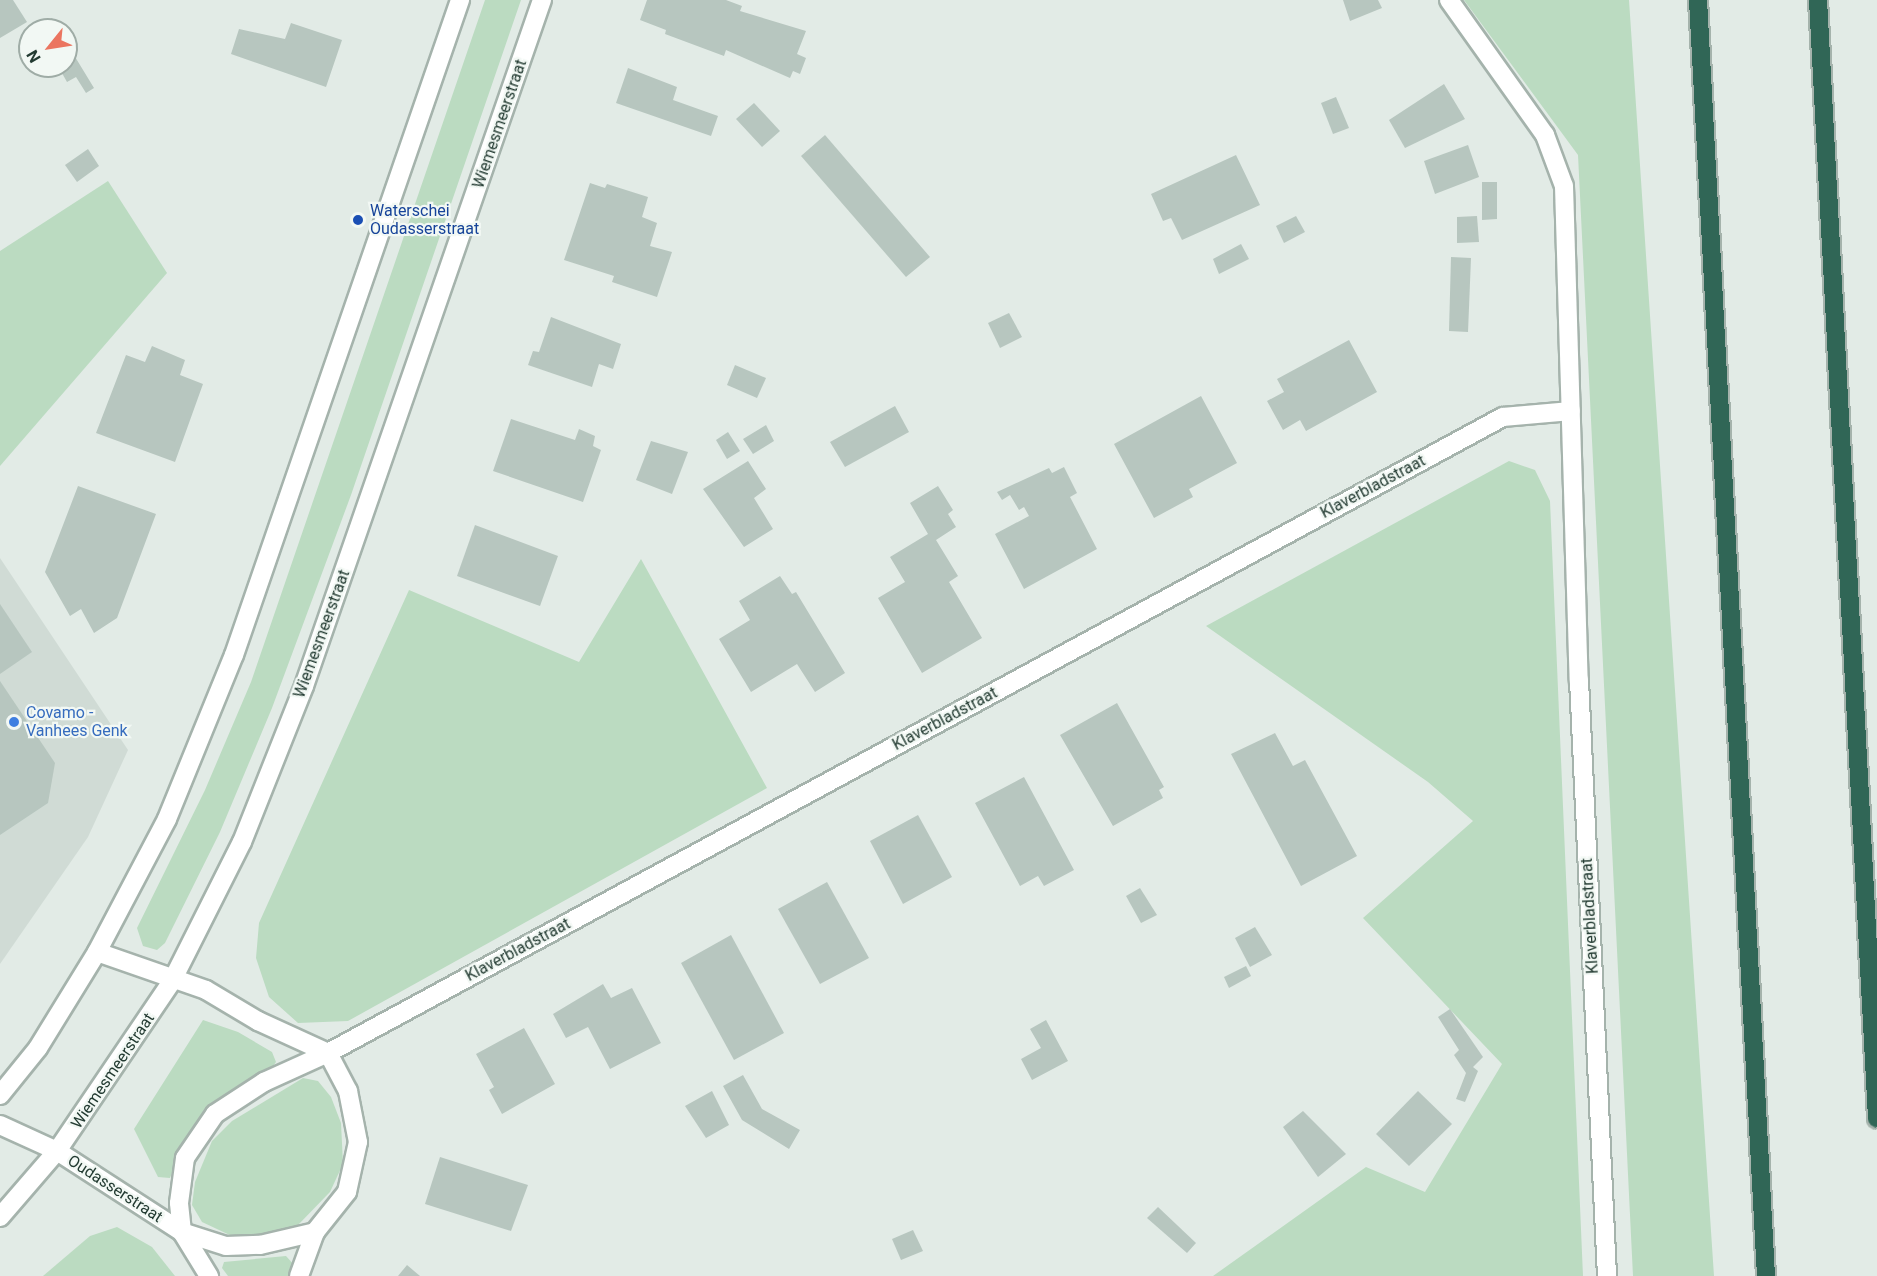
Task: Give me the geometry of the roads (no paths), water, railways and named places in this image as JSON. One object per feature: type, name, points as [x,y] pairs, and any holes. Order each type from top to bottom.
[{"type":"highway","points":[[1698,0],[1766,1276]]},
{"type":"highway","points":[[1818,0],[1877,1118]]},
{"type":"street","points":[[0,1095],[38,1048],[97,952],[167,819],[234,656],[460,0]]},
{"type":"street","name":"Wiemesmeerstraat","points":[[0,1217],[57,1151],[172,981],[242,842],[304,686],[542,0]]},
{"type":"street","name":"Klaverbladstraat","points":[[1449,0],[1545,135],[1564,186],[1579,680],[1606,1276]]},
{"type":"street","name":"Klaverbladstraat","points":[[182,1232],[179,1203],[185,1158],[215,1114],[264,1082],[327,1053],[1503,417],[1571,411]]},
{"type":"street","points":[[97,952],[172,981],[206,990],[258,1021],[327,1053],[348,1091],[358,1142],[347,1192],[315,1232],[299,1276]]},
{"type":"street","name":"Oudasserstraat","points":[[0,1125],[57,1151],[182,1232],[209,1276]]},
{"type":"street","points":[[182,1232],[226,1246],[260,1245],[315,1232]]},
{"type":"place","name":"Waterschei Oudasserstraat","points":[[358,220]]},
{"type":"place","name":"Covamo - Vanhees Genk","points":[[14,722]]}]
